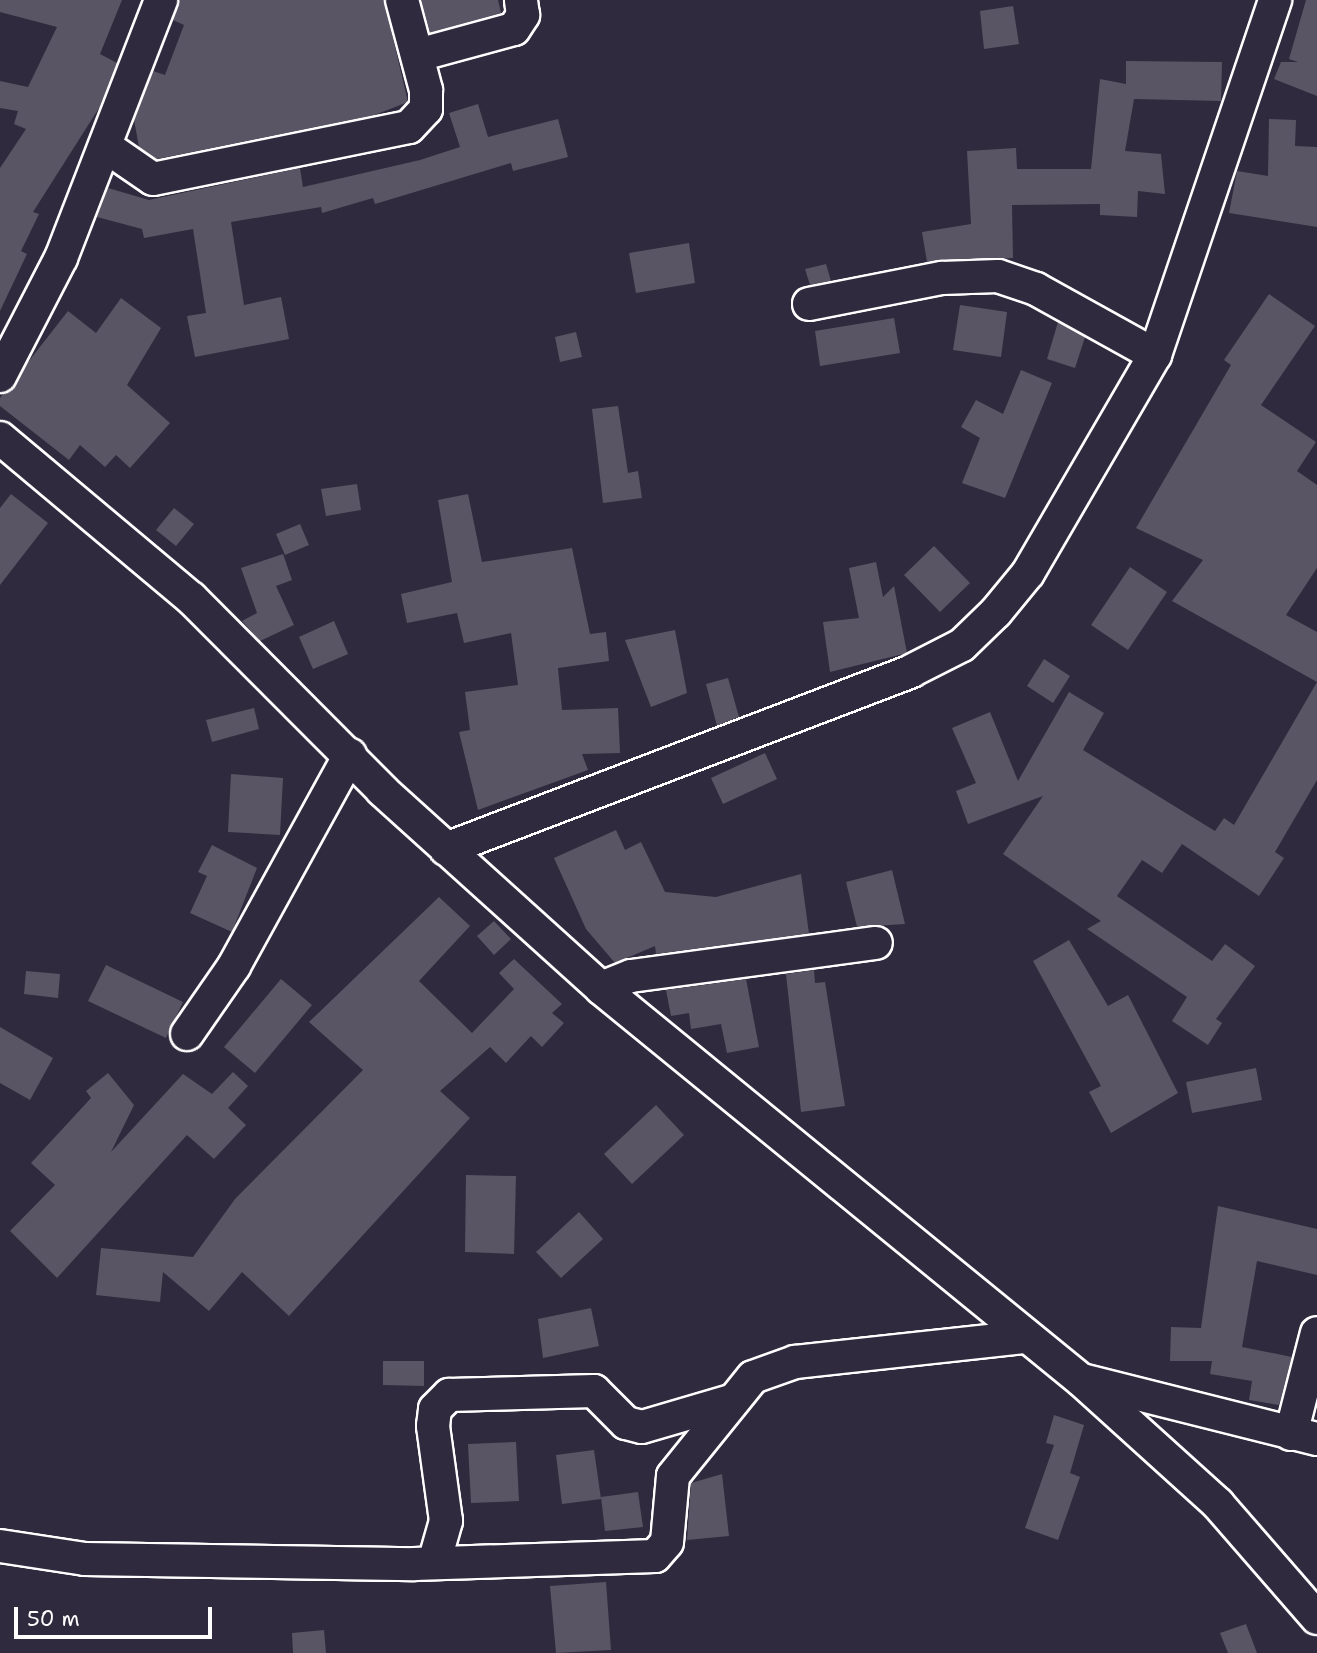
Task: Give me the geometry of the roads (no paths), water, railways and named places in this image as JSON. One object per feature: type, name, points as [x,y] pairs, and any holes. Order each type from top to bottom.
[{"type":"street","points":[[0,376],[61,258],[161,0]]},
{"type":"street","points":[[105,146],[153,179],[409,127],[426,109],[418,55],[401,0]]},
{"type":"street","points":[[418,55],[514,29],[523,15],[521,0]]},
{"type":"street","points":[[446,849],[911,671],[962,645],[1028,573],[1155,355],[1275,0]]},
{"type":"street","points":[[809,304],[942,278],[998,276],[1035,289],[1155,355]]},
{"type":"street","points":[[0,438],[191,598],[446,849],[601,988],[1024,1337],[1081,1380],[1218,1504],[1317,1618]]},
{"type":"street","points":[[187,1034],[234,966],[350,755]]},
{"type":"street","points":[[601,988],[631,976],[876,943]]},
{"type":"street","points":[[1081,1380],[1304,1437],[1317,1333]]},
{"type":"street","points":[[0,1546],[85,1559],[434,1563],[655,1556],[667,1542],[673,1476],[730,1401],[753,1377],[795,1362],[1024,1337]]},
{"type":"street","points":[[434,1563],[446,1521],[433,1426],[435,1409],[449,1395],[594,1391],[626,1423],[642,1427],[730,1401]]}]
